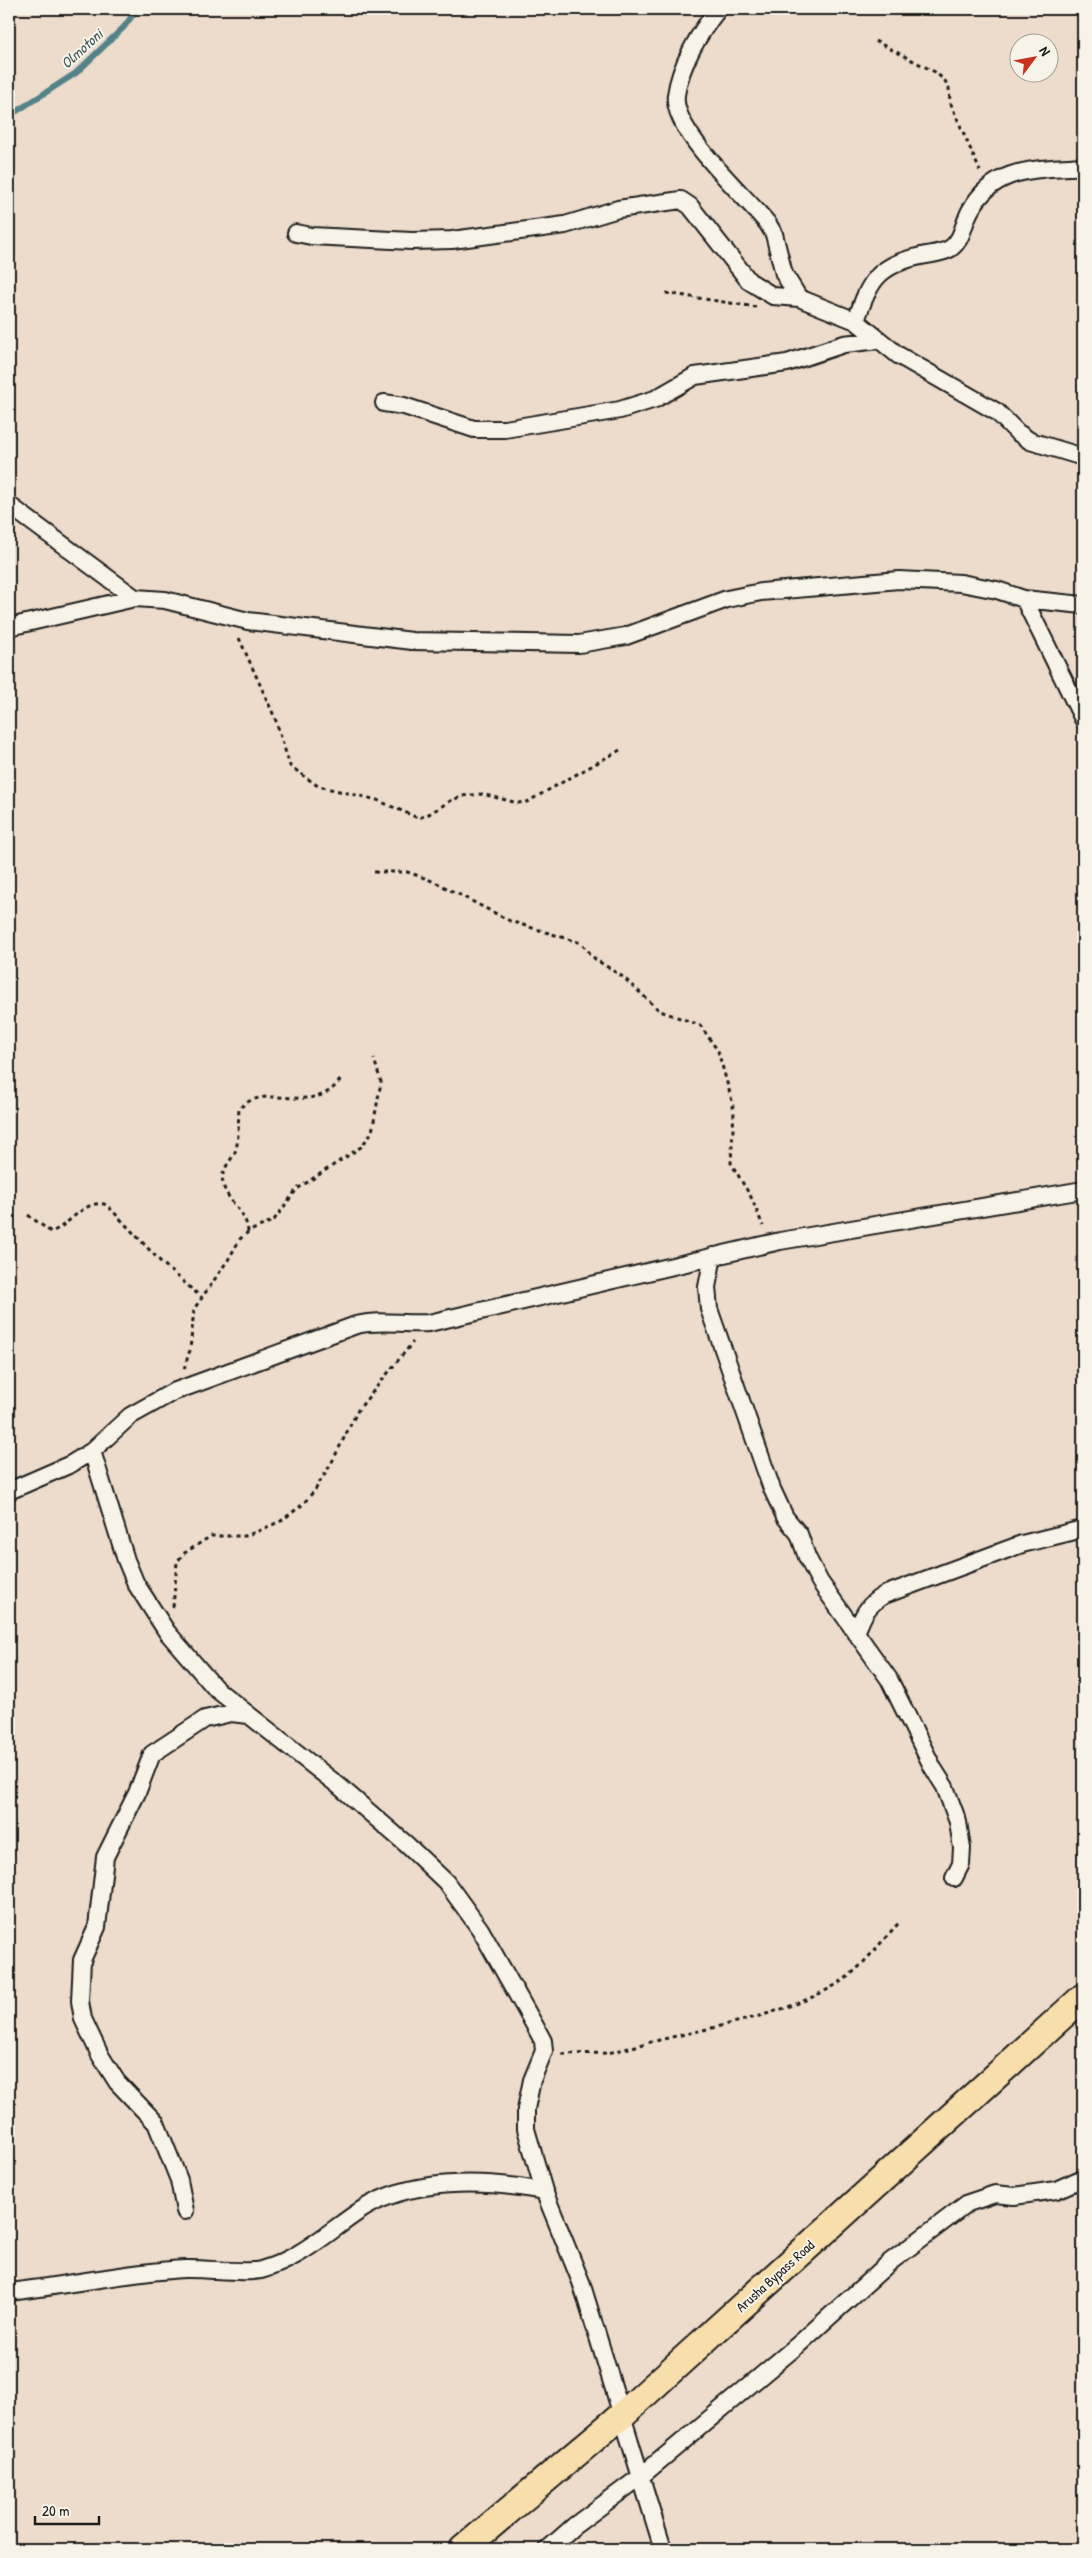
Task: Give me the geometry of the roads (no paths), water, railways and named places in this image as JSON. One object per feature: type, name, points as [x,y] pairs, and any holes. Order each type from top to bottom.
[{"type":"main road","name":"Arusha Bypass Road","points":[[463,2549],[622,2415],[1083,1997]]},
{"type":"street","points":[[718,9],[692,48],[676,96],[679,115],[688,132],[709,158],[768,224],[774,234],[792,298]]},
{"type":"street","points":[[856,321],[866,291],[876,278],[888,268],[905,260],[949,249],[958,240],[970,212],[988,188],[999,178],[1014,173],[1083,166]]},
{"type":"street","points":[[296,233],[311,236],[412,241],[452,240],[565,225],[618,209],[681,200],[690,206],[749,281],[759,289],[792,298],[856,321],[919,369],[997,412],[1017,432],[1030,441],[1083,457]]},
{"type":"street","points":[[384,403],[404,406],[474,429],[505,429],[620,410],[655,399],[695,376],[787,363],[844,344],[879,340]]},
{"type":"street","points":[[9,505],[135,598]]},
{"type":"street","points":[[9,627],[135,598],[165,600],[232,617],[412,641],[579,644],[607,641],[626,636],[727,599],[761,592],[899,580],[975,584],[1024,600],[1083,605]]},
{"type":"street","points":[[1024,600],[1083,719]]},
{"type":"street","points":[[9,1491],[71,1464],[92,1451],[130,1416],[173,1392],[356,1325],[372,1321],[429,1323],[780,1241],[1083,1190]]},
{"type":"street","points":[[713,1256],[707,1287],[709,1309],[772,1489],[785,1516],[799,1534],[807,1557],[820,1582],[888,1679],[952,1802],[962,1848],[962,1864],[954,1878]]},
{"type":"street","points":[[92,1451],[126,1560],[136,1584],[168,1632],[216,1689],[339,1786],[406,1844],[446,1882],[480,1929],[543,2041],[544,2052],[531,2085],[526,2109],[526,2129],[544,2191],[581,2282],[663,2549]]},
{"type":"street","points":[[856,1633],[864,1613],[871,1603],[884,1595],[1022,1544],[1083,1529]]},
{"type":"street","points":[[185,2211],[179,2180],[156,2123],[117,2082],[100,2055],[83,2019],[80,2001],[82,1960],[97,1927],[105,1857],[137,1793],[152,1754],[205,1719],[231,1713],[249,1715]]},
{"type":"street","points":[[548,2549],[574,2526],[640,2477],[799,2344],[890,2262],[968,2203],[995,2194],[1014,2196],[1056,2190],[1083,2178]]},
{"type":"street","points":[[9,2292],[186,2269],[258,2270],[277,2265],[311,2246],[379,2198],[428,2185],[514,2186],[544,2191]]},
{"type":"waterway","name":"Olmotoni","points":[[9,113],[17,111],[76,73],[124,27],[137,9]]}]
